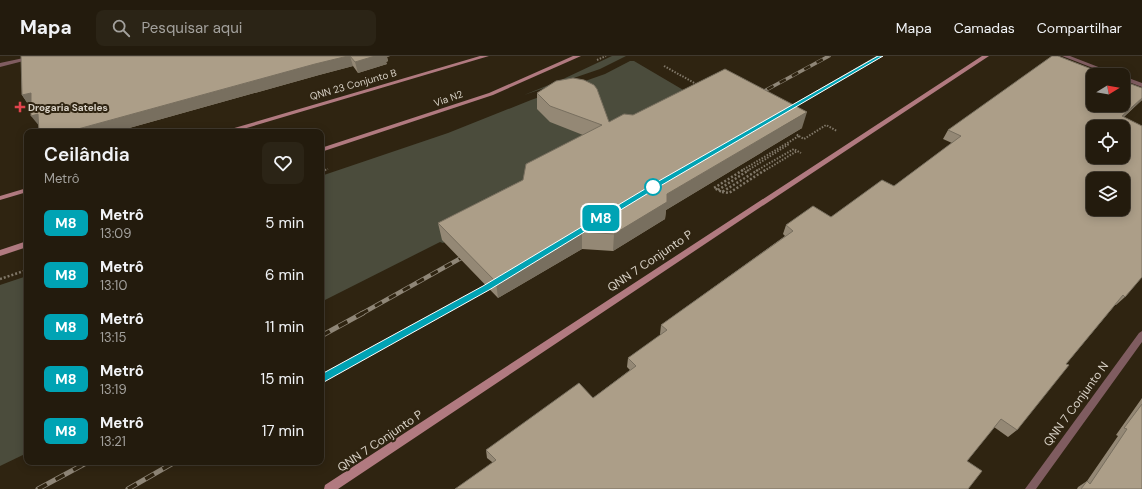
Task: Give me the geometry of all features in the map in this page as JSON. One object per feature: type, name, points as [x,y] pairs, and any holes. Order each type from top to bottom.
[{"type":"street","points":[[0,65],[40,56]]},
{"type":"street","name":"QNN 23 Conjunto B","points":[[236,129],[486,56]]},
{"type":"street","name":"Via N2","points":[[324,149],[491,94],[578,56]]},
{"type":"street","name":"QNN 7 Conjunto P","points":[[329,489],[986,56]]},
{"type":"street","points":[[1065,56],[1097,68]]},
{"type":"street","points":[[1130,81],[1142,85]]},
{"type":"street","points":[[0,198],[24,191]]},
{"type":"street","points":[[0,252],[24,245]]},
{"type":"street","name":"QNN 7 Conjunto N","points":[[1030,489],[1142,335]]},
{"type":"path","points":[[664,66],[704,88]]},
{"type":"path","points":[[796,134],[804,139],[826,125],[841,133]]},
{"type":"path","points":[[799,136],[784,148],[718,190],[722,192],[729,192],[797,151],[821,164]]},
{"type":"path","points":[[0,279],[24,271]]},
{"type":"green space","points":[[612,56],[626,56],[600,69],[524,95],[561,80]]},
{"type":"green space","points":[[630,61],[634,61],[685,91],[527,198],[443,243],[440,242],[324,300],[324,175],[448,133],[531,100],[605,74]]},
{"type":"green space","points":[[24,277],[24,454],[0,466],[0,285]]},
{"type":"building","points":[[21,56],[348,56],[78,129],[39,129],[38,114],[31,116],[31,93],[22,95]]},
{"type":"building","points":[[350,56],[375,56],[355,62]]},
{"type":"building","points":[[1052,56],[1058,56],[1089,68],[1086,68],[1086,112],[1126,112],[1122,116],[1130,120],[1142,126],[1142,277],[1125,297],[1123,295],[1066,364],[1069,365],[1017,430],[1001,419],[967,461],[982,471],[968,489],[455,489],[496,460],[486,450],[579,383],[593,398],[636,366],[628,358],[667,330],[661,325],[793,231],[786,225],[813,206],[831,217],[882,180],[894,186],[961,136],[948,130]]},
{"type":"building","points":[[725,69],[807,112],[667,194],[667,202],[614,234],[582,232],[496,282],[438,223],[523,180],[526,164],[602,125],[550,106],[537,93],[556,81],[573,78],[584,80],[594,85],[597,89],[609,122],[624,114],[633,115]]},
{"type":"building","points":[[1130,84],[1142,88],[1142,98],[1130,109]]},
{"type":"building","points":[[1142,404],[1142,489],[1081,489],[1087,481],[1090,484],[1127,429],[1124,428]]},
{"type":"railway","points":[[755,96],[829,56]]},
{"type":"railway","points":[[785,111],[880,56]]},
{"type":"railway","points":[[361,314],[470,253]]},
{"type":"railway","points":[[439,314],[498,281]]},
{"type":"railway","points":[[324,334],[363,313]]},
{"type":"railway","points":[[324,377],[441,313]]},
{"type":"railway","points":[[38,489],[82,465]]},
{"type":"railway","points":[[128,489],[170,465]]},
{"type":"metro line","name":"M8","points":[[324,377],[486,288],[653,187],[880,56]]},
{"type":"place","name":"Drogaria Sateles","points":[[20,107]]}]
